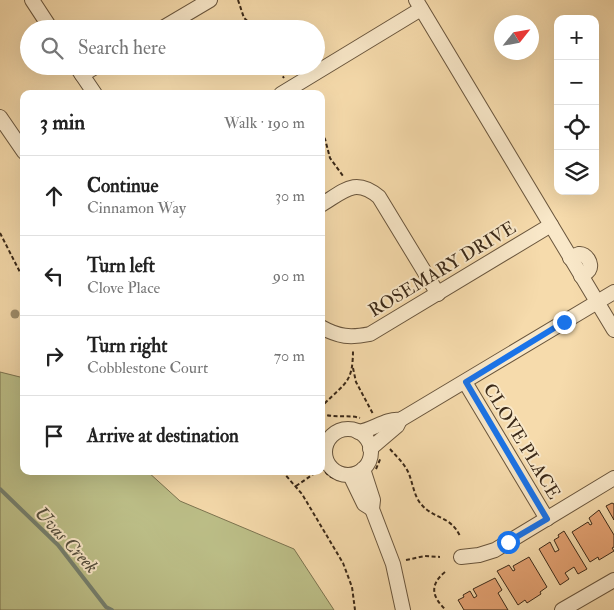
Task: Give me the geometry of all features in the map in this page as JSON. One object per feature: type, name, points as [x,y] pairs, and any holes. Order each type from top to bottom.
[{"type":"street","points":[[32,0],[45,20]]},
{"type":"street","points":[[176,20],[210,0]]},
{"type":"street","points":[[325,62],[419,4],[614,330]]},
{"type":"street","points":[[82,75],[92,90]]},
{"type":"street","points":[[284,87],[304,75]]},
{"type":"street","points":[[0,117],[20,146]]},
{"type":"street","points":[[325,203],[348,189],[357,186],[368,188],[379,197],[438,294]]},
{"type":"street","name":"ROSEMARY DRIVE","points":[[325,329],[342,336],[353,337],[370,334],[551,225]]},
{"type":"street","points":[[404,610],[394,564],[372,509],[374,500],[368,472],[370,456],[397,426],[400,420],[614,292]]},
{"type":"street","name":"CLOVE PLACE","points":[[466,382],[547,519]]},
{"type":"street","points":[[325,446],[335,433],[342,430],[360,425],[374,428],[392,419],[400,420]]},
{"type":"street","points":[[360,425],[368,442],[377,450]]},
{"type":"street","points":[[325,429],[335,433]]},
{"type":"street","points":[[325,462],[336,471],[350,475],[368,472]]},
{"type":"street","points":[[350,475],[364,504],[372,509]]},
{"type":"street","points":[[461,557],[479,555],[495,550],[614,478]]},
{"type":"street","points":[[562,610],[614,580]]},
{"type":"path","points":[[238,0],[246,20]]},
{"type":"path","points":[[279,75],[284,87]]},
{"type":"path","points":[[325,139],[330,158],[344,177]]},
{"type":"path","points":[[0,232],[20,272]]},
{"type":"path","points":[[354,346],[353,368],[356,382],[373,415]]},
{"type":"path","points":[[325,402],[349,379],[353,368]]},
{"type":"path","points":[[325,415],[354,416],[360,425]]},
{"type":"path","points":[[393,444],[388,447],[409,473],[414,492],[420,504],[449,521],[460,536]]},
{"type":"path","points":[[368,472],[377,450]]},
{"type":"path","points":[[286,475],[296,486],[321,525],[347,571],[352,587],[355,610]]},
{"type":"path","points":[[296,486],[307,475]]},
{"type":"path","points":[[404,560],[424,556],[440,557]]},
{"type":"path","points":[[445,572],[437,578],[434,586],[434,595],[439,604],[446,610]]},
{"type":"green space","points":[[0,372],[20,377],[20,475],[151,475],[180,501],[294,549],[334,610],[0,610]]},
{"type":"building","points":[[614,504],[614,520],[606,506]]},
{"type":"building","points":[[599,510],[614,535],[614,547],[612,548],[614,551],[599,560],[598,557],[590,562],[572,532],[588,522],[590,525],[592,524],[589,518]]},
{"type":"building","points":[[564,531],[587,569],[578,574],[574,567],[565,573],[569,579],[560,585],[539,549],[550,542],[555,552],[559,550],[554,540]]},
{"type":"building","points":[[529,557],[547,587],[540,592],[541,594],[527,603],[525,600],[518,605],[497,571],[509,565],[513,571],[515,570],[513,566]]},
{"type":"building","points":[[495,578],[502,590],[498,593],[508,610],[464,610],[458,600],[470,591],[474,598],[477,596],[473,589]]},
{"type":"waterway","name":"Uvas Creek","points":[[0,489],[58,545],[106,607],[112,610]]},
{"type":"route","points":[[508,542],[547,519],[466,382],[564,322]]}]
